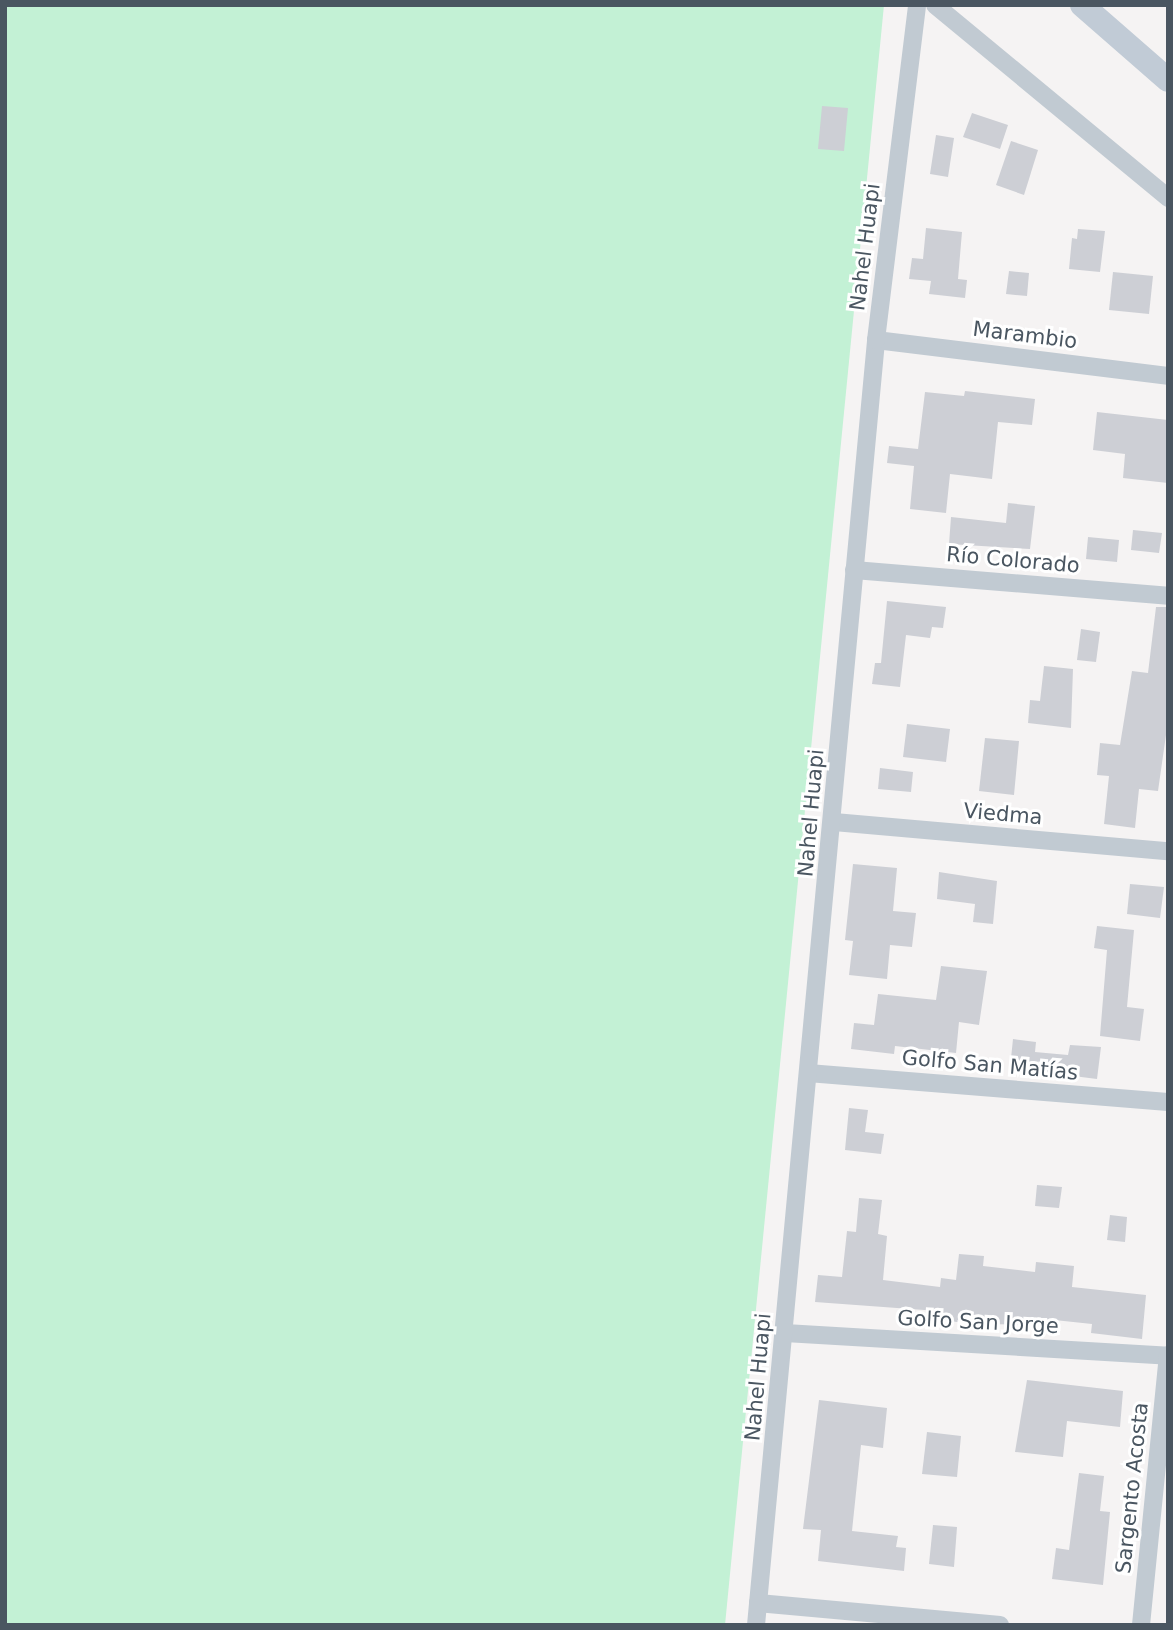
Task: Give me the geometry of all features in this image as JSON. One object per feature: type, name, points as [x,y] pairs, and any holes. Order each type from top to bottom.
[{"type":"main road","points":[[1082,5],[1168,80]]},
{"type":"street","name":"Nahel Huapi","points":[[757,1625],[834,822],[876,340],[917,5]]},
{"type":"street","points":[[935,5],[1168,198]]},
{"type":"street","name":"Marambio","points":[[876,340],[1168,376]]},
{"type":"street","name":"Río Colorado","points":[[854,570],[1168,596]]},
{"type":"street","name":"Viedma","points":[[834,822],[1168,851]]},
{"type":"street","name":"Golfo San Matías","points":[[808,1073],[1168,1102]]},
{"type":"street","name":"Golfo San Jorge","points":[[785,1333],[1168,1356]]},
{"type":"street","name":"Sargento Acosta","points":[[1141,1625],[1168,1356]]},
{"type":"street","points":[[758,1603],[1000,1625]]},
{"type":"green space","points":[[5,5],[884,5],[725,1625],[5,1625]]},
{"type":"building","points":[[822,106],[848,108],[844,151],[818,149]]},
{"type":"building","points":[[972,113],[1008,125],[1000,149],[963,137]]},
{"type":"building","points":[[936,135],[954,138],[948,177],[930,174]]},
{"type":"building","points":[[1011,141],[1038,150],[1024,195],[996,185]]},
{"type":"building","points":[[926,228],[962,232],[958,279],[967,280],[965,298],[929,294],[931,281],[909,279],[912,258],[923,259]]},
{"type":"building","points":[[1078,229],[1105,231],[1100,272],[1069,269],[1072,238],[1077,239]]},
{"type":"building","points":[[1009,271],[1029,273],[1027,296],[1006,294]]},
{"type":"building","points":[[1113,272],[1153,276],[1149,314],[1109,310]]},
{"type":"building","points":[[965,391],[1035,399],[1032,425],[998,422],[992,479],[950,474],[946,513],[910,509],[914,466],[887,463],[889,446],[918,449],[925,392],[964,396]]},
{"type":"building","points":[[1097,412],[1168,420],[1168,483],[1123,478],[1125,454],[1093,450]]},
{"type":"building","points":[[1008,503],[1035,506],[1030,549],[949,544],[951,517],[1006,523]]},
{"type":"building","points":[[1133,530],[1162,533],[1159,553],[1131,550]]},
{"type":"building","points":[[1088,537],[1119,540],[1117,562],[1086,559]]},
{"type":"building","points":[[887,601],[946,607],[943,628],[932,627],[930,638],[906,635],[900,687],[872,684],[875,663],[881,663]]},
{"type":"building","points":[[1156,607],[1168,607],[1168,721],[1158,791],[1139,789],[1135,828],[1104,824],[1109,776],[1097,775],[1100,743],[1120,745],[1132,671],[1148,673]]},
{"type":"building","points":[[1081,629],[1100,632],[1096,662],[1077,660]]},
{"type":"building","points":[[1044,666],[1073,669],[1071,728],[1028,723],[1030,700],[1040,701]]},
{"type":"building","points":[[907,724],[950,729],[946,762],[903,757]]},
{"type":"building","points":[[985,738],[1019,741],[1014,795],[979,791]]},
{"type":"building","points":[[880,768],[913,772],[911,792],[878,789]]},
{"type":"building","points":[[853,864],[897,868],[893,911],[916,913],[912,947],[890,945],[887,979],[849,975],[853,941],[845,940]]},
{"type":"building","points":[[939,872],[997,881],[993,924],[973,922],[975,904],[937,899]]},
{"type":"building","points":[[1130,884],[1164,887],[1160,918],[1127,914]]},
{"type":"building","points":[[1097,926],[1134,930],[1127,1007],[1144,1009],[1140,1041],[1100,1036],[1107,950],[1094,948]]},
{"type":"building","points":[[941,966],[987,971],[979,1025],[959,1022],[956,1053],[895,1046],[894,1054],[851,1049],[854,1023],[874,1025],[878,994],[936,1000]]},
{"type":"building","points":[[1013,1039],[1036,1042],[1035,1052],[1068,1055],[1070,1045],[1101,1047],[1097,1079],[1010,1068]]},
{"type":"building","points":[[849,1108],[868,1110],[865,1132],[884,1134],[881,1154],[845,1150]]},
{"type":"building","points":[[1037,1185],[1062,1187],[1059,1208],[1035,1206]]},
{"type":"building","points":[[859,1198],[882,1200],[878,1234],[887,1236],[883,1280],[940,1287],[941,1278],[956,1280],[959,1254],[984,1256],[983,1266],[1035,1272],[1036,1262],[1074,1266],[1072,1287],[1146,1295],[1142,1339],[1091,1333],[1092,1324],[1045,1319],[1045,1325],[977,1324],[937,1320],[938,1311],[815,1302],[818,1275],[842,1277],[847,1231],[856,1232]]},
{"type":"building","points":[[1110,1215],[1127,1217],[1125,1242],[1107,1240]]},
{"type":"building","points":[[1027,1380],[1123,1391],[1120,1427],[1067,1421],[1063,1457],[1015,1452]]},
{"type":"building","points":[[819,1400],[887,1408],[883,1448],[861,1445],[852,1531],[898,1536],[896,1547],[906,1548],[904,1571],[818,1561],[821,1530],[803,1529]]},
{"type":"building","points":[[927,1432],[961,1436],[957,1477],[922,1474]]},
{"type":"building","points":[[1079,1473],[1104,1476],[1100,1511],[1110,1512],[1103,1585],[1052,1579],[1056,1548],[1069,1550]]},
{"type":"building","points":[[933,1525],[957,1527],[954,1567],[929,1564]]}]
